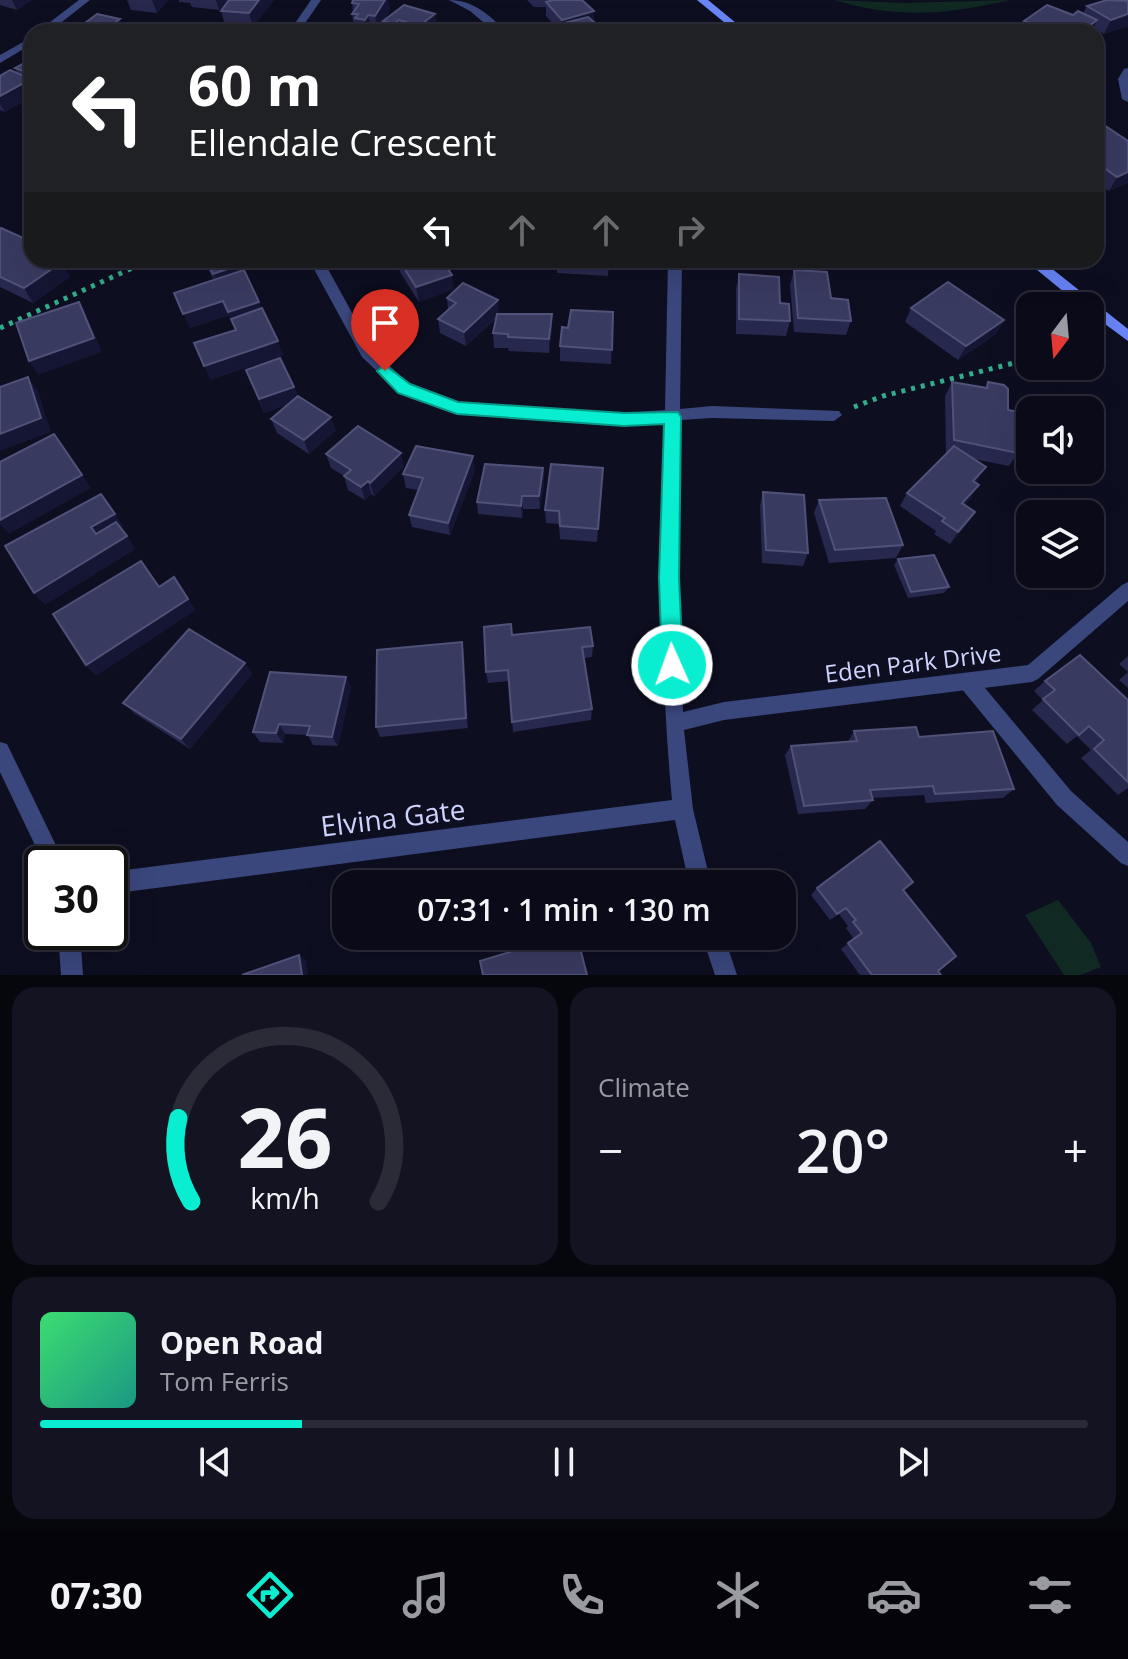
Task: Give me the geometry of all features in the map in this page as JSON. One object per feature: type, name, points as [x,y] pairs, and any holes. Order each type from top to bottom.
[{"type":"main road","points":[[702,0],[732,24]]},
{"type":"main road","points":[[1042,268],[1128,336]]},
{"type":"street","points":[[53,24],[85,0]]},
{"type":"street","points":[[300,24],[316,0]]},
{"type":"street","points":[[454,0],[474,9],[492,24]]},
{"type":"street","points":[[0,60],[24,45]]},
{"type":"street","points":[[1128,71],[1123,79],[1128,99]]},
{"type":"street","points":[[320,268],[367,353],[404,388],[457,408],[624,419],[712,412],[834,415]]},
{"type":"street","points":[[675,268],[669,578],[674,723],[683,809],[697,870]]},
{"type":"street","name":"Eden Park Drive","points":[[674,723],[724,711],[1032,673],[1128,590]]},
{"type":"street","points":[[968,682],[1064,798],[1128,856]]},
{"type":"street","points":[[0,751],[46,846]]},
{"type":"street","name":"Elvina Gate","points":[[128,881],[683,809]]},
{"type":"street","points":[[70,950],[72,975]]},
{"type":"street","points":[[718,950],[726,975]]},
{"type":"path","points":[[0,328],[132,268]]},
{"type":"path","points":[[834,415],[883,396],[1016,363]]},
{"type":"green space","points":[[834,0],[904,3],[1010,0],[922,13],[879,10]]},
{"type":"green space","points":[[1058,900],[1091,943],[1101,967],[1080,975],[1064,975],[1025,915]]},
{"type":"building","points":[[229,0],[259,0],[249,13],[221,11]]},
{"type":"building","points":[[353,0],[385,0],[375,16],[368,15],[365,20],[355,18],[358,14],[352,14],[359,4],[352,3]]},
{"type":"building","points":[[582,0],[594,11],[562,20],[546,2]]},
{"type":"building","points":[[1107,0],[1128,1],[1128,14],[1111,20],[1087,6]]},
{"type":"building","points":[[404,5],[435,14],[422,24],[383,21]]},
{"type":"building","points":[[1047,5],[1073,15],[1078,11],[1097,20],[1092,24],[1032,24],[1024,21]]},
{"type":"building","points":[[97,14],[120,19],[113,24],[84,24]]},
{"type":"building","points":[[588,17],[596,24],[565,24]]},
{"type":"building","points":[[10,70],[24,76],[24,83],[0,96],[0,76]]},
{"type":"building","points":[[1104,125],[1128,141],[1128,172],[1117,177],[1104,168]]},
{"type":"building","points":[[0,229],[24,238],[24,268],[53,268],[24,288],[0,277]]},
{"type":"building","points":[[210,268],[230,268],[213,274]]},
{"type":"building","points":[[404,268],[447,268],[452,275],[416,287]]},
{"type":"building","points":[[244,270],[259,302],[228,312],[223,301],[183,314],[174,293]]},
{"type":"building","points":[[794,270],[827,272],[831,298],[848,300],[851,321],[798,318]]},
{"type":"building","points":[[739,274],[779,277],[780,303],[789,304],[790,321],[739,319]]},
{"type":"building","points":[[948,282],[1004,320],[966,346],[911,308]]},
{"type":"building","points":[[463,283],[498,300],[464,332],[438,319],[456,303],[447,298]]},
{"type":"building","points":[[79,302],[94,338],[29,361],[16,323]]},
{"type":"building","points":[[262,308],[278,341],[204,366],[194,343],[236,330],[231,319]]},
{"type":"building","points":[[571,310],[613,312],[612,350],[560,346],[562,327],[568,328]]},
{"type":"building","points":[[497,314],[552,314],[549,339],[493,333]]},
{"type":"building","points":[[280,358],[294,387],[259,399],[246,370]]},
{"type":"building","points":[[28,377],[41,418],[0,434],[0,387]]},
{"type":"building","points":[[952,382],[987,388],[988,382],[1004,385],[1008,389],[1008,410],[1016,411],[1016,453],[954,440]]},
{"type":"building","points":[[298,396],[331,417],[304,440],[271,419]]},
{"type":"building","points":[[358,426],[401,453],[370,483],[368,481],[361,487],[344,476],[351,470],[326,454]]},
{"type":"building","points":[[54,434],[82,475],[0,520],[0,462]]},
{"type":"building","points":[[416,446],[473,456],[448,523],[409,515],[423,478],[403,474]]},
{"type":"building","points":[[954,446],[986,467],[973,481],[979,485],[962,503],[975,512],[958,532],[942,521],[945,518],[907,493]]},
{"type":"building","points":[[485,464],[543,468],[539,496],[522,496],[521,506],[477,502]]},
{"type":"building","points":[[551,464],[603,468],[598,529],[560,526],[559,511],[545,510]]},
{"type":"building","points":[[763,492],[804,495],[808,553],[766,550]]},
{"type":"building","points":[[101,494],[115,514],[91,527],[96,534],[116,522],[127,536],[34,593],[5,546]]},
{"type":"building","points":[[886,498],[903,545],[835,550],[819,500]]},
{"type":"building","points":[[934,555],[949,587],[911,592],[898,559]]},
{"type":"building","points":[[141,561],[159,587],[174,577],[188,599],[86,665],[53,614]]},
{"type":"building","points":[[511,624],[512,635],[590,627],[593,646],[582,647],[592,709],[512,722],[508,670],[486,672],[484,627]]},
{"type":"building","points":[[189,629],[245,663],[181,739],[123,703]]},
{"type":"building","points":[[462,642],[466,718],[376,727],[377,650]]},
{"type":"building","points":[[1080,655],[1128,700],[1128,782],[1094,749],[1104,740],[1089,726],[1079,735],[1043,699],[1055,690],[1045,681]]},
{"type":"building","points":[[270,672],[346,677],[332,737],[307,735],[310,726],[279,724],[276,733],[253,732]]},
{"type":"building","points":[[916,727],[919,737],[993,731],[1014,789],[935,794],[933,786],[870,790],[873,800],[804,806],[791,746],[857,741],[854,731]]},
{"type":"building","points":[[880,841],[913,882],[903,890],[956,956],[938,971],[941,975],[872,975],[848,943],[862,933],[853,922],[856,920],[846,908],[837,914],[817,888]]},
{"type":"building","points":[[517,950],[581,950],[587,975],[483,975],[480,961]]},
{"type":"building","points":[[299,955],[302,975],[242,975]]},
{"type":"route","points":[[385,371],[404,388],[457,408],[624,419],[672,417],[669,578],[672,665]]}]
